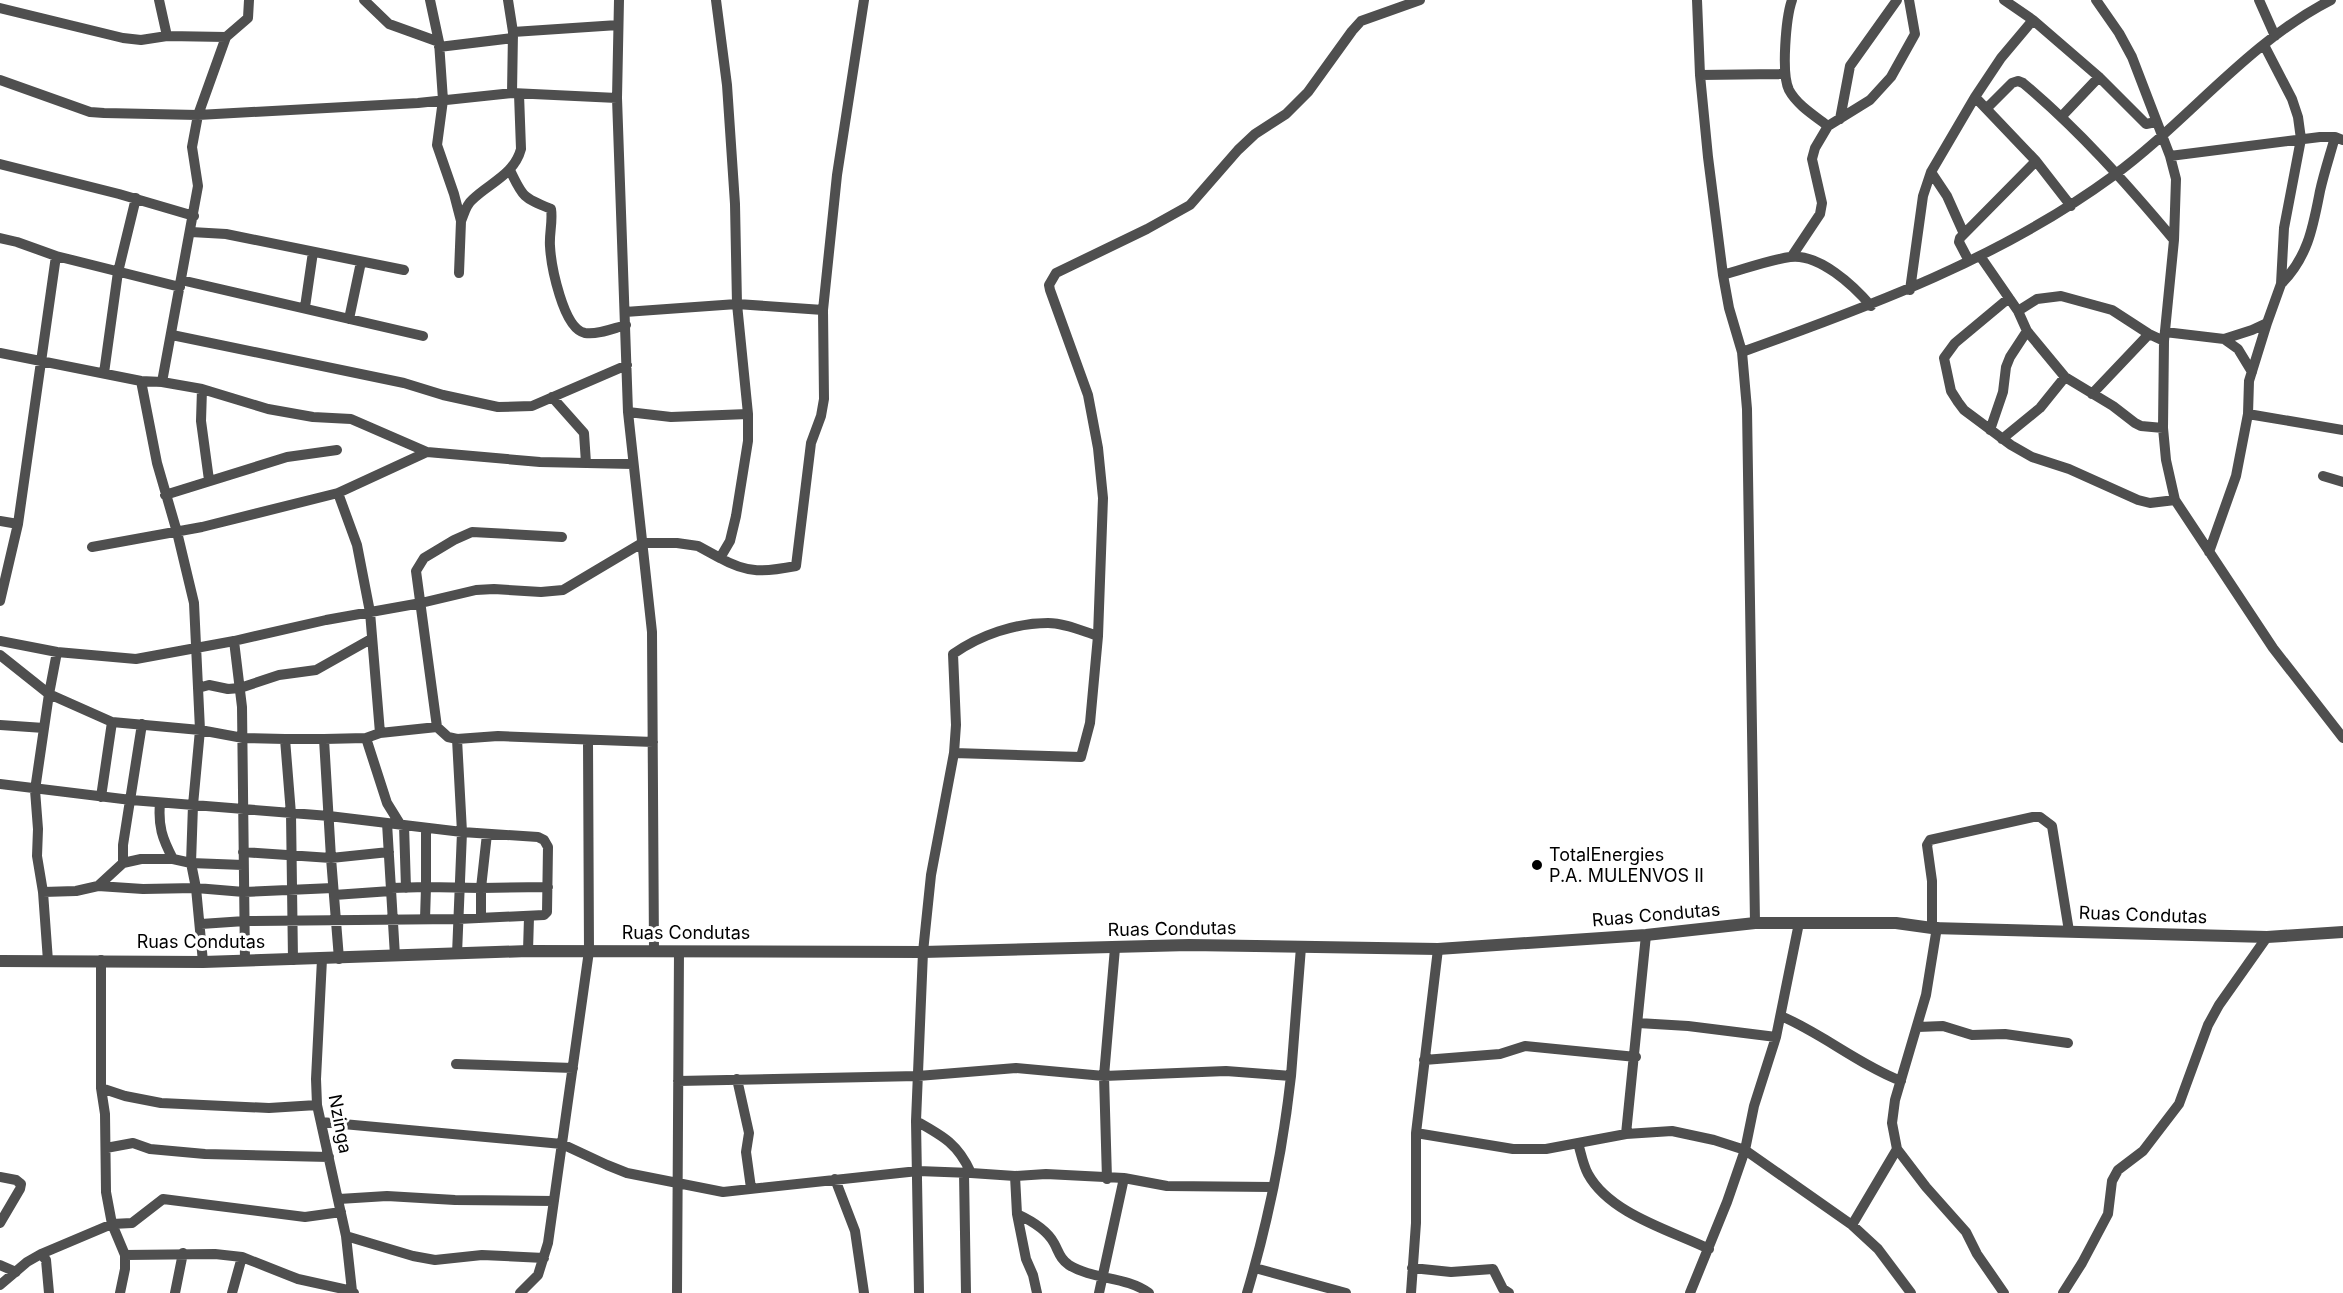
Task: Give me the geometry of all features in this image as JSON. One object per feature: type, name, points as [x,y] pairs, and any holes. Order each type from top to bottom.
[{"type":"street","points":[[159,0],[167,36]]},
{"type":"street","points":[[162,382],[194,216],[198,186],[192,147],[198,115],[226,38],[246,21],[249,0]]},
{"type":"street","points":[[364,0],[389,24],[439,45],[618,25]]},
{"type":"street","points":[[461,221],[472,200],[515,165],[521,149],[515,93],[513,35],[508,0]]},
{"type":"street","points":[[619,0],[617,98],[628,412],[652,632],[654,951]]},
{"type":"street","points":[[716,0],[727,86],[735,192],[737,304],[748,414],[748,441],[736,516],[730,541],[720,558]]},
{"type":"street","points":[[0,641],[57,652],[131,659],[195,649],[476,590],[541,592],[563,590],[642,543],[676,543],[698,546],[733,565],[760,572],[796,567],[811,443],[821,416],[824,399],[823,310],[837,175],[864,0]]},
{"type":"street","points":[[954,753],[1082,757],[1090,723],[1098,636],[1103,498],[1098,448],[1088,395],[1050,290],[1051,280],[1056,273],[1147,230],[1190,205],[1238,150],[1255,134],[1286,114],[1308,92],[1361,21],[1420,0]]},
{"type":"street","points":[[1698,0],[1700,75],[1723,275],[1729,308],[1742,352],[1747,409],[1755,923]]},
{"type":"street","points":[[1792,0],[1785,74],[1789,89],[1797,100],[1827,126]]},
{"type":"street","points":[[1840,119],[1850,66],[1897,0]]},
{"type":"street","points":[[1792,256],[1820,214],[1822,203],[1812,159],[1827,126],[1870,100],[1891,77],[1912,42],[1915,26],[1909,0]]},
{"type":"street","points":[[2004,0],[2032,20],[2099,77],[2146,124],[2156,122]]},
{"type":"street","points":[[2096,0],[2119,33],[2132,57],[2163,136],[2176,179],[2174,240],[2165,336],[2163,428],[2166,460],[2175,500],[2273,648],[2343,738]]},
{"type":"street","points":[[2259,0],[2275,36]]},
{"type":"street","points":[[1742,352],[1910,290],[2012,241],[2072,206],[2163,136],[2196,104],[2275,36],[2317,3],[2331,0]]},
{"type":"street","points":[[433,1],[443,100],[437,145],[461,221],[459,273]]},
{"type":"street","points":[[0,8],[123,38],[141,40],[167,36],[226,38]]},
{"type":"street","points":[[1910,290],[1923,196],[1930,172],[1975,96],[2001,58],[2032,20]]},
{"type":"street","points":[[2209,552],[2236,476],[2248,414],[2248,387],[2281,284],[2284,228],[2301,139],[2298,117],[2292,99],[2264,45]]},
{"type":"street","points":[[1700,75],[1785,74]]},
{"type":"street","points":[[2062,116],[2099,77]]},
{"type":"street","points":[[0,80],[90,111],[198,115],[443,100],[515,93],[617,98]]},
{"type":"street","points":[[1987,108],[2012,83],[2018,81],[2062,116],[2095,148],[2174,240]]},
{"type":"street","points":[[1975,96],[2036,161],[2072,206]]},
{"type":"street","points":[[2170,156],[2301,139],[2339,139],[2320,190],[2314,226],[2306,249],[2298,264],[2281,284]]},
{"type":"street","points":[[1969,261],[1959,242],[1964,234],[2036,161]]},
{"type":"street","points":[[0,164],[136,198],[194,216]]},
{"type":"street","points":[[510,170],[518,188],[530,202],[551,209],[550,249],[559,293],[573,325],[579,331],[586,333],[626,325]]},
{"type":"street","points":[[1930,172],[1947,196],[1964,234]]},
{"type":"street","points":[[104,372],[118,272],[136,198]]},
{"type":"street","points":[[191,232],[225,234],[404,270]]},
{"type":"street","points":[[0,238],[118,272],[305,307],[423,336]]},
{"type":"street","points":[[2283,245],[2298,264]]},
{"type":"street","points":[[305,307],[313,252]]},
{"type":"street","points":[[0,601],[18,525],[56,256]]},
{"type":"street","points":[[1723,275],[1792,256],[1808,260],[1842,276],[1871,306]]},
{"type":"street","points":[[1980,256],[2018,311],[2027,331],[2065,377],[2135,423],[2163,428]]},
{"type":"street","points":[[349,319],[361,262]]},
{"type":"street","points":[[2018,311],[2037,299],[2061,296],[2112,310],[2149,334],[2224,339],[2252,330],[2267,322]]},
{"type":"street","points":[[2009,298],[1955,343],[1944,358],[1951,391],[1964,410],[2002,439],[2032,457],[2069,469],[2138,500],[2150,503],[2175,500]]},
{"type":"street","points":[[625,312],[737,304],[823,310]]},
{"type":"street","points":[[1990,430],[2004,392],[2010,357],[2027,331]]},
{"type":"street","points":[[2092,394],[2149,334]]},
{"type":"street","points":[[172,335],[404,383],[443,396],[498,407],[532,406],[627,365]]},
{"type":"street","points":[[2224,339],[2238,349],[2252,372]]},
{"type":"street","points":[[0,353],[41,363],[104,372],[141,381],[202,389],[268,409],[314,417],[351,419],[427,452],[540,462],[633,464]]},
{"type":"street","points":[[2002,439],[2035,413],[2065,377]]},
{"type":"street","points":[[141,381],[165,495],[177,532],[194,603],[200,730],[193,805],[191,863],[201,924],[203,962]]},
{"type":"street","points":[[202,389],[201,421],[209,480]]},
{"type":"street","points":[[552,397],[584,433],[586,463]]},
{"type":"street","points":[[628,412],[671,417],[748,414]]},
{"type":"street","points":[[2248,414],[2343,430]]},
{"type":"street","points":[[165,495],[287,457],[338,450]]},
{"type":"street","points":[[92,548],[177,532],[338,493],[427,452]]},
{"type":"street","points":[[2323,476],[2343,482]]},
{"type":"street","points":[[338,493],[356,540],[370,612],[380,733]]},
{"type":"street","points":[[0,521],[18,525]]},
{"type":"street","points":[[562,537],[480,531],[463,535],[424,558],[417,566],[437,727],[448,737],[457,739],[498,736],[653,742]]},
{"type":"street","points":[[919,1293],[916,1121],[923,952],[931,875],[954,753],[956,725],[953,654],[976,640],[1021,626],[1059,625],[1098,636]]},
{"type":"street","points":[[198,688],[209,685],[228,689],[240,688],[279,675],[321,669],[371,639]]},
{"type":"street","points":[[234,641],[243,738],[245,961]]},
{"type":"street","points":[[48,961],[43,892],[37,856],[38,829],[35,790],[57,652]]},
{"type":"street","points":[[0,655],[49,694],[112,722],[200,730],[243,738],[285,739],[366,738],[380,733],[437,727]]},
{"type":"street","points":[[101,797],[112,722]]},
{"type":"street","points":[[123,863],[123,845],[142,724]]},
{"type":"street","points":[[0,725],[44,728]]},
{"type":"street","points":[[366,738],[387,803],[402,825],[406,888]]},
{"type":"street","points":[[285,739],[293,856],[291,920],[293,960]]},
{"type":"street","points":[[324,739],[339,958]]},
{"type":"street","points":[[457,739],[462,832],[458,954]]},
{"type":"street","points":[[520,1293],[538,1275],[548,1243],[589,951],[588,740]]},
{"type":"street","points":[[0,784],[131,800],[329,816],[462,832],[538,837],[544,840],[548,847],[547,913],[529,917],[291,920],[201,924]]},
{"type":"street","points":[[160,802],[158,823],[173,859]]},
{"type":"street","points":[[2004,1293],[1977,1254],[1966,1232],[1926,1187],[1897,1149],[1892,1117],[1926,995],[1934,927],[1928,846],[1930,840],[2033,817],[2040,818],[2052,826],[2069,931]]},
{"type":"street","points":[[387,823],[395,956]]},
{"type":"street","points":[[425,919],[426,828]]},
{"type":"street","points":[[481,918],[487,834]]},
{"type":"street","points":[[243,852],[331,858],[388,852]]},
{"type":"street","points":[[98,886],[123,863],[141,859],[173,859],[191,863],[243,865]]},
{"type":"street","points":[[43,892],[76,891],[98,886],[143,889],[196,888],[244,892],[391,890],[426,887],[548,887]]},
{"type":"street","points":[[528,951],[529,917]]},
{"type":"street","name":"Ruas Condutas","points":[[0,961],[203,962],[528,951],[923,952],[1189,945],[1438,950],[1646,935],[1755,923],[1896,923],[1934,927],[2267,937],[2343,932]]},
{"type":"street","points":[[1690,1293],[1709,1249],[1745,1150],[1754,1106],[1781,1016],[1799,923]]},
{"type":"street","points":[[1626,1134],[1646,935]]},
{"type":"street","points":[[2063,1293],[2108,1214],[2112,1181],[2118,1170],[2144,1151],[2178,1104],[2208,1024],[2267,937]]},
{"type":"street","points":[[1247,1293],[1255,1268],[1286,1126],[1301,947]]},
{"type":"street","points":[[1107,1179],[1104,1076],[1115,948]]},
{"type":"street","points":[[1411,1293],[1416,1223],[1416,1133],[1438,950]]},
{"type":"street","points":[[677,1293],[679,951]]},
{"type":"street","name":"Nzinga","points":[[322,959],[316,1079],[317,1105],[339,1199],[353,1292]]},
{"type":"street","points":[[101,960],[101,1088],[105,1114],[106,1192],[112,1224],[125,1255],[125,1269],[120,1293]]},
{"type":"street","points":[[1781,1016],[1824,1037],[1866,1065],[1901,1081]]},
{"type":"street","points":[[1638,1023],[1688,1026],[1776,1037]]},
{"type":"street","points":[[1918,1027],[1943,1026],[1972,1035],[2005,1034],[2068,1044]]},
{"type":"street","points":[[1424,1060],[1500,1054],[1525,1046],[1635,1057]]},
{"type":"street","points":[[456,1064],[573,1068]]},
{"type":"street","points":[[678,1081],[918,1076],[1016,1068],[1104,1076],[1226,1071],[1291,1076]]},
{"type":"street","points":[[737,1079],[749,1133],[746,1152],[752,1188]]},
{"type":"street","points":[[101,1088],[161,1104],[269,1107],[317,1105]]},
{"type":"street","points":[[916,1121],[952,1143],[964,1158],[967,1173],[966,1293]]},
{"type":"street","points":[[321,1122],[562,1144],[619,1170],[723,1192],[743,1192],[752,1188],[918,1171],[1124,1178],[1167,1186],[1273,1187]]},
{"type":"street","points":[[1416,1133],[1513,1149],[1546,1149],[1626,1134],[1672,1131],[1714,1140],[1745,1150],[1852,1225],[1878,1249],[1911,1293]]},
{"type":"street","points":[[106,1148],[133,1143],[150,1149],[205,1154],[329,1157]]},
{"type":"street","points":[[1578,1143],[1588,1173],[1601,1191],[1612,1201],[1626,1211],[1709,1249]]},
{"type":"street","points":[[1852,1225],[1897,1149]]},
{"type":"street","points":[[0,1176],[16,1180],[21,1184],[0,1223]]},
{"type":"street","points":[[1015,1176],[1017,1214],[1026,1259],[1037,1293]]},
{"type":"street","points":[[1099,1293],[1124,1178]]},
{"type":"street","points":[[834,1179],[855,1232],[864,1293]]},
{"type":"street","points":[[339,1199],[387,1196],[455,1200],[554,1201]]},
{"type":"street","points":[[0,1285],[27,1262],[41,1254],[112,1224],[132,1223],[163,1199],[305,1217],[341,1212]]},
{"type":"street","points":[[1017,1214],[1045,1232],[1054,1242],[1065,1263],[1085,1273],[1132,1285],[1149,1293]]},
{"type":"street","points":[[346,1236],[413,1256],[435,1260],[482,1255],[544,1258]]},
{"type":"street","points":[[125,1255],[183,1253],[242,1257],[298,1279],[353,1292]]},
{"type":"street","points":[[175,1293],[183,1253]]},
{"type":"street","points":[[41,1254],[46,1260],[49,1293]]},
{"type":"street","points":[[232,1293],[242,1257]]},
{"type":"street","points":[[0,1265],[16,1272]]},
{"type":"street","points":[[1255,1268],[1346,1293]]},
{"type":"street","points":[[1412,1268],[1451,1272],[1493,1269],[1503,1289],[1509,1293]]},
{"type":"place","name":"TotalEnergies P.A. MULENVOS II","points":[[1537,865]]}]
